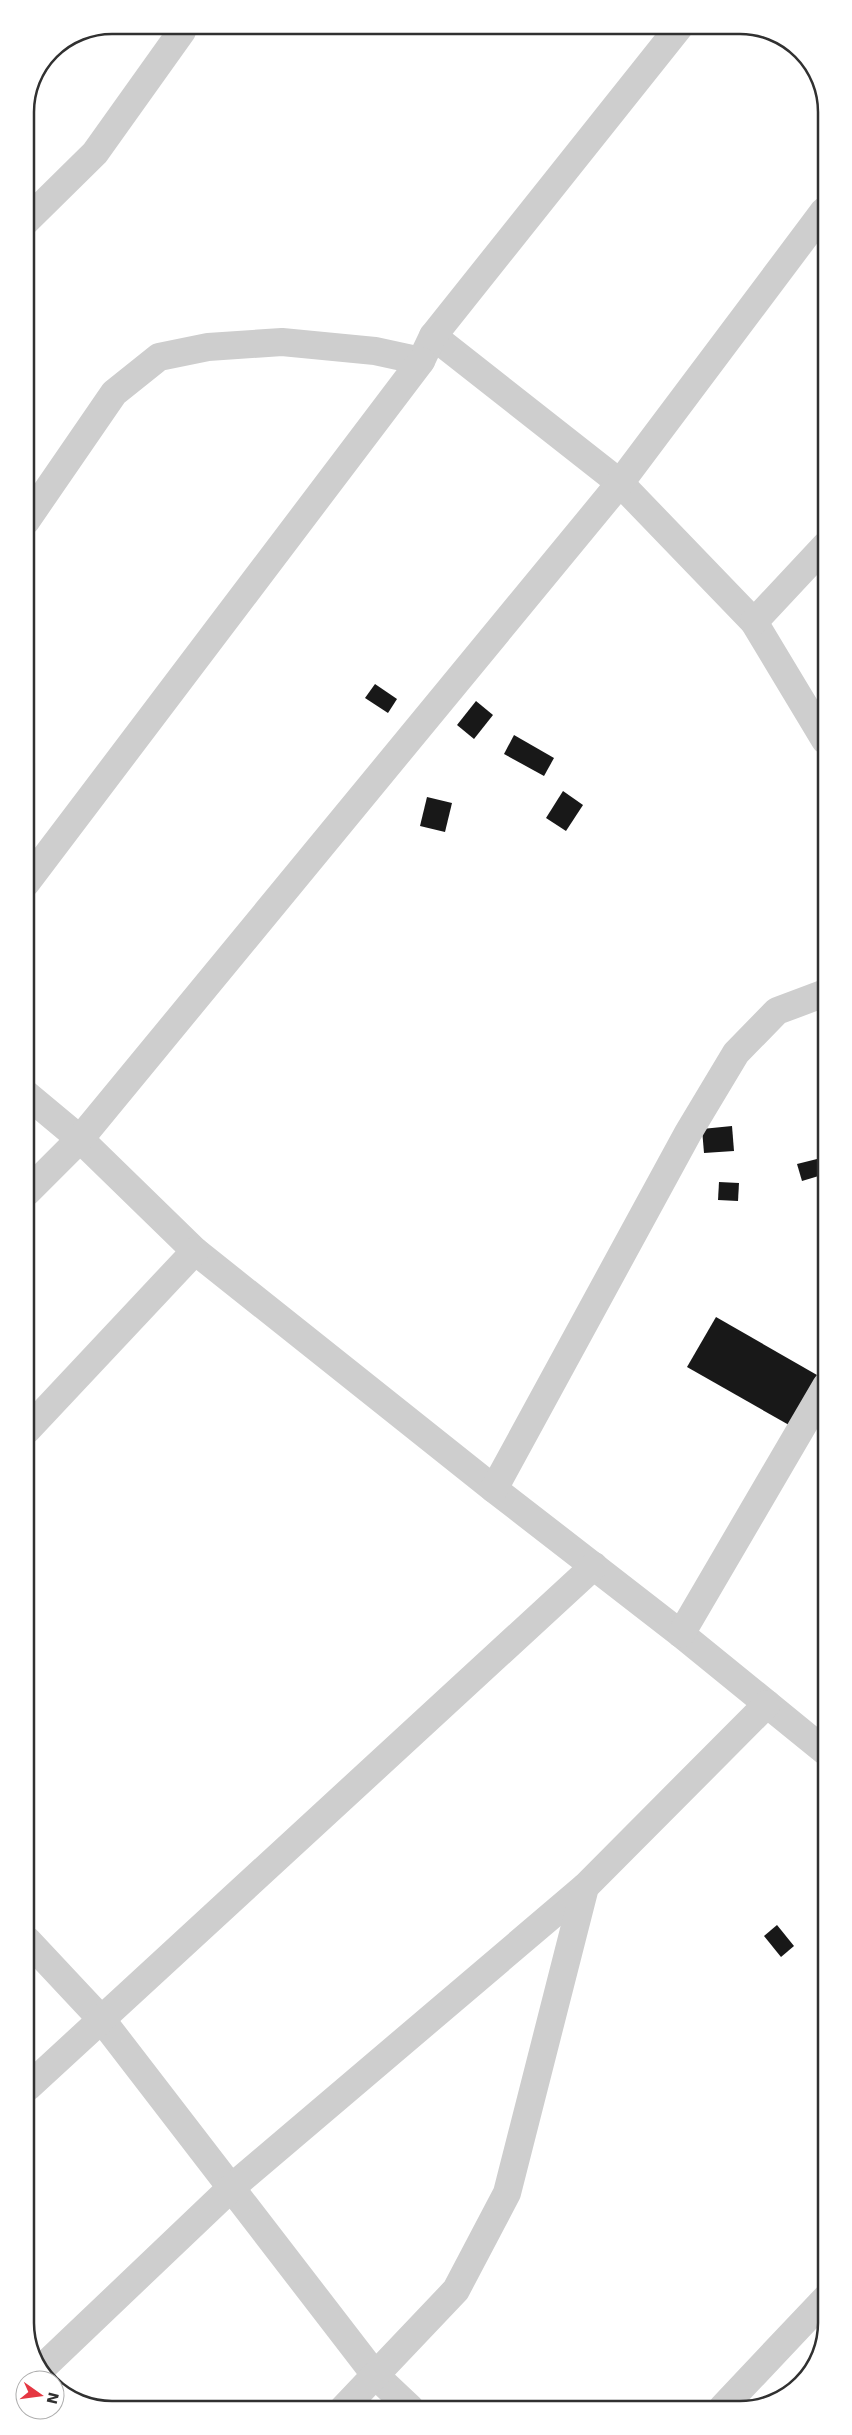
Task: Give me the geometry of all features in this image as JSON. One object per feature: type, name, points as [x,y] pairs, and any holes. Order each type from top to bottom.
[{"type":"street","points":[[34,213],[95,152],[179,34]]},
{"type":"street","points":[[34,872],[422,361],[433,336],[674,34]]},
{"type":"street","points":[[34,1185],[80,1139],[620,483],[818,219]]},
{"type":"street","points":[[433,336],[620,483],[754,622],[818,728]]},
{"type":"street","points":[[34,509],[114,393],[159,357],[208,347],[282,342],[375,351],[422,361]]},
{"type":"street","points":[[754,622],[818,553]]},
{"type":"street","points":[[494,1489],[688,1133],[736,1053],[777,1011],[818,996]]},
{"type":"street","points":[[34,1101],[80,1139],[196,1250],[494,1489],[681,1634],[818,1745]]},
{"type":"street","points":[[34,1423],[196,1250]]},
{"type":"street","points":[[681,1634],[818,1400]]},
{"type":"street","points":[[34,2082],[594,1566]]},
{"type":"street","points":[[46,2364],[231,2188],[585,1887],[767,1704]]},
{"type":"street","points":[[351,2401],[456,2290],[507,2193],[585,1887]]},
{"type":"street","points":[[34,1946],[102,2020],[376,2376],[403,2401]]},
{"type":"street","points":[[729,2401],[818,2307]]},
{"type":"building","points":[[375,684],[397,699],[388,713],[365,698]]},
{"type":"building","points":[[476,701],[493,715],[474,739],[457,725]]},
{"type":"building","points":[[514,735],[554,758],[544,776],[504,754]]},
{"type":"building","points":[[563,791],[583,805],[566,831],[546,818]]},
{"type":"building","points":[[427,797],[452,803],[445,832],[420,826]]},
{"type":"building","points":[[732,1126],[734,1151],[704,1153],[702,1129]]},
{"type":"building","points":[[817,1159],[818,1176],[802,1181],[797,1164]]},
{"type":"building","points":[[719,1182],[739,1183],[738,1201],[718,1200]]},
{"type":"building","points":[[716,1317],[817,1375],[789,1425],[687,1367]]},
{"type":"building","points":[[777,1925],[794,1946],[781,1957],[764,1936]]}]
